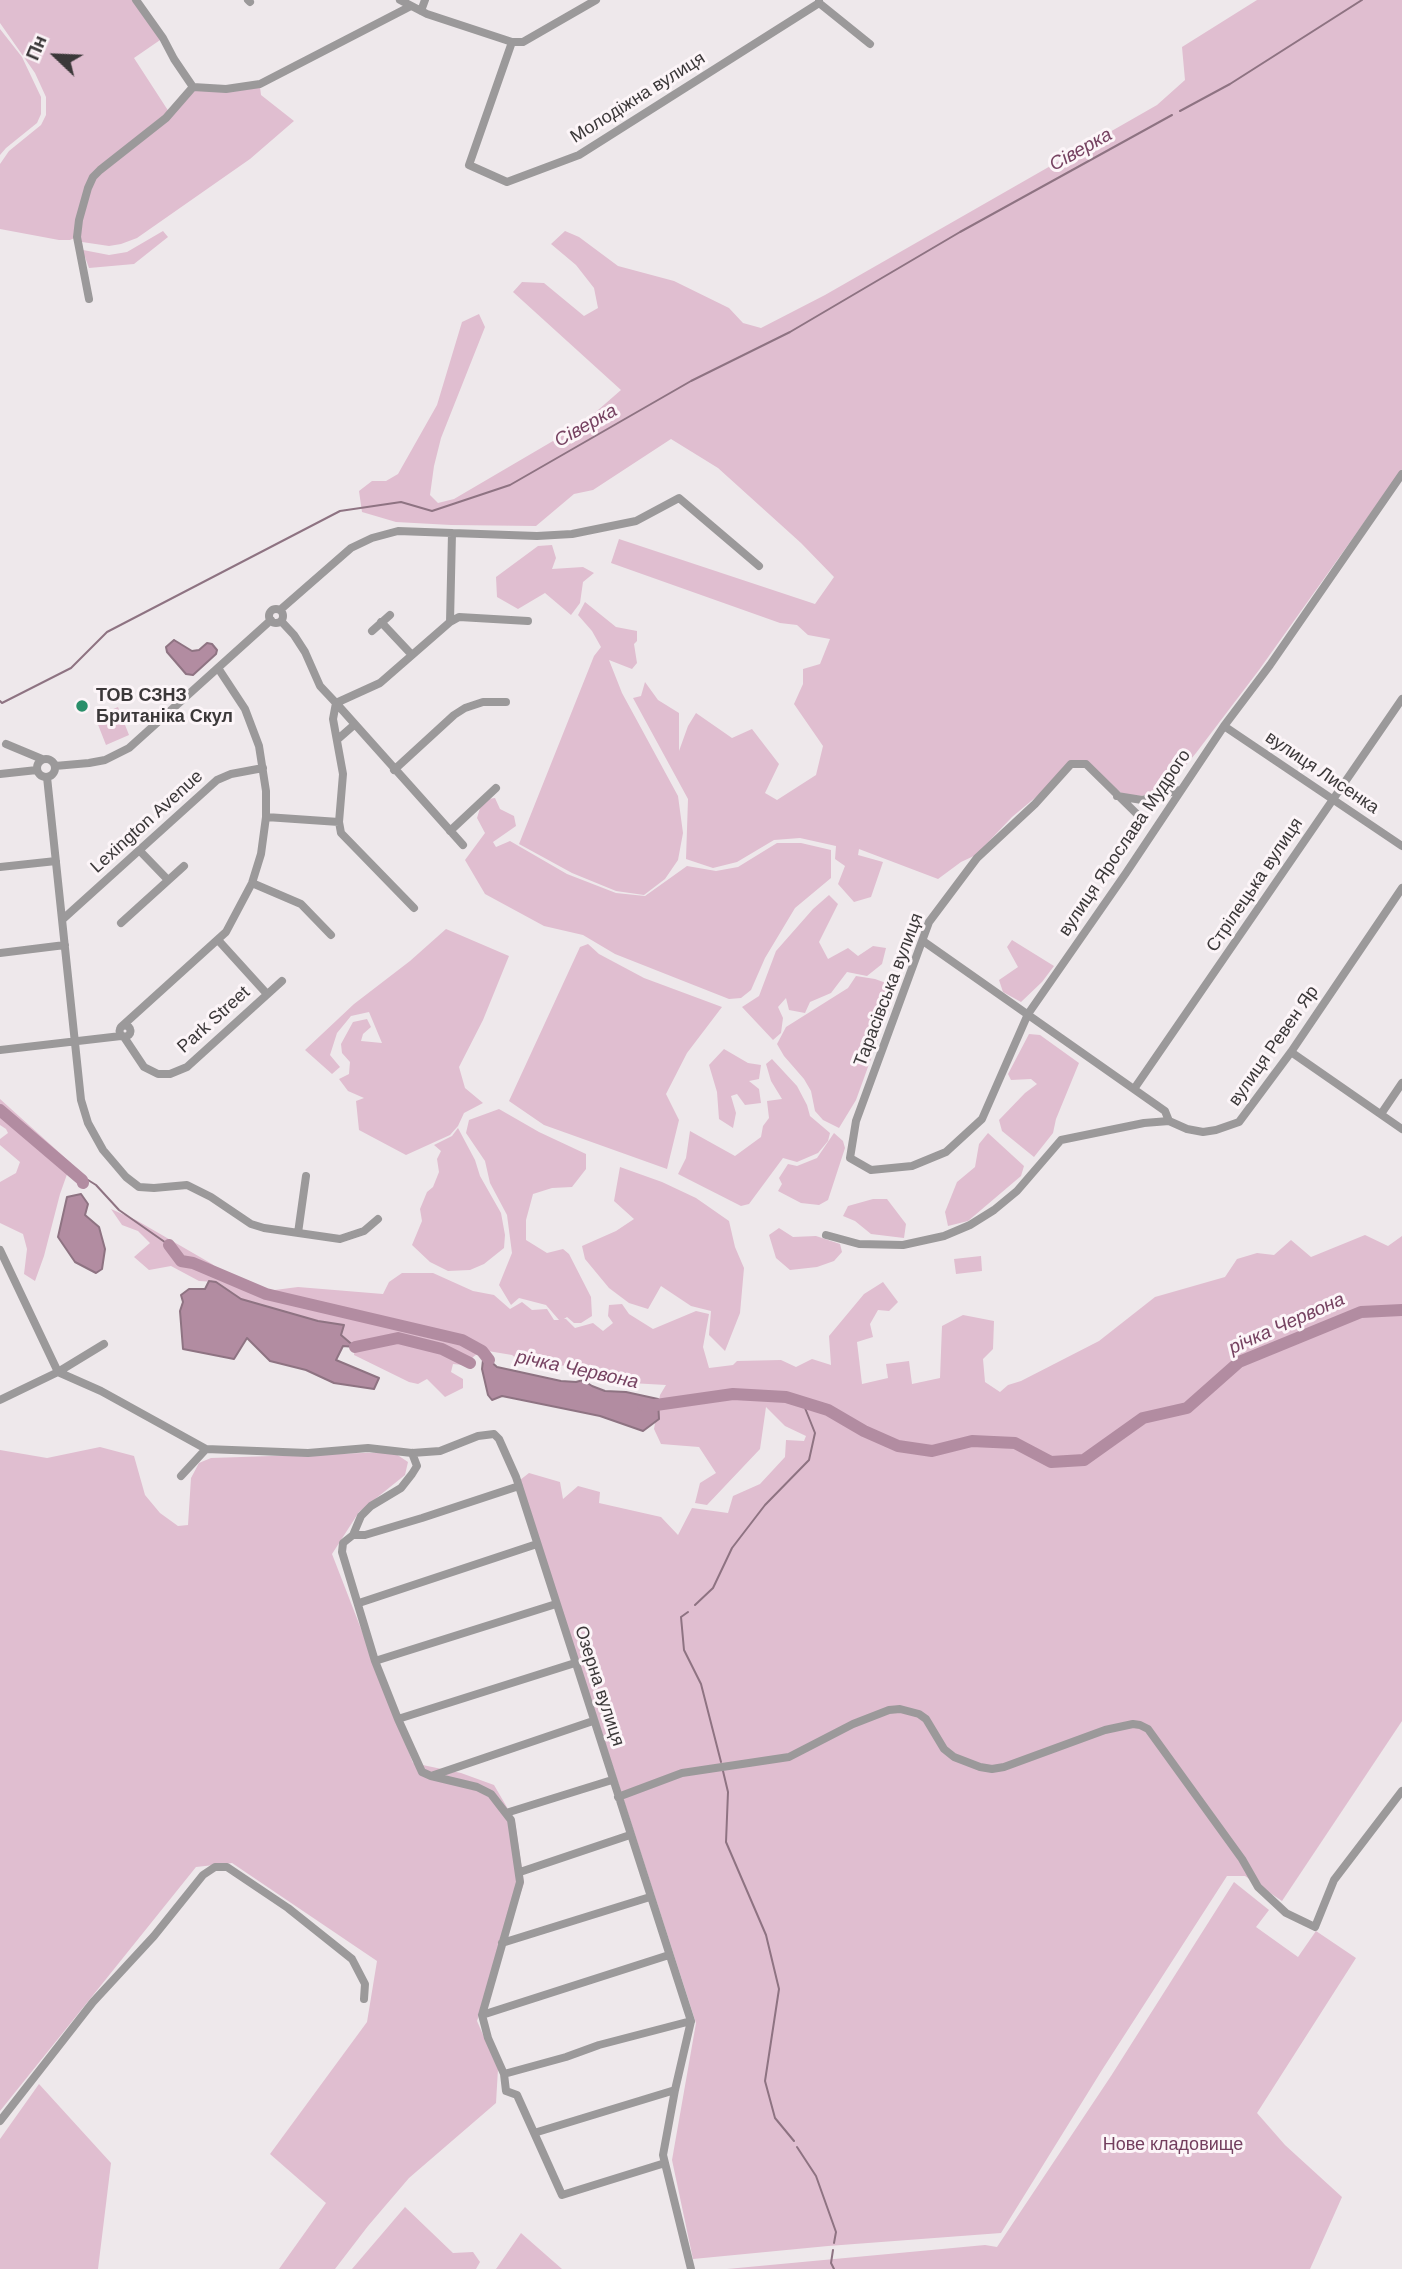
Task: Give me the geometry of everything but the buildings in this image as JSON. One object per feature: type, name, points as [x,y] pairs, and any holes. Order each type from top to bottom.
[{"type":"street","points":[[136,0],[193,87]]},
{"type":"street","points":[[400,0],[421,11],[512,42],[523,42],[596,0]]},
{"type":"street","points":[[421,11],[425,0]]},
{"type":"street","name":"Молодіжна вулиця","points":[[512,42],[469,165],[507,182],[579,155],[819,2],[870,44]]},
{"type":"street","points":[[193,87],[226,89],[260,84],[411,6]]},
{"type":"street","points":[[89,299],[77,237],[79,220],[93,177],[166,118],[193,87]]},
{"type":"street","name":"вулиця Ярослава Мудрого","points":[[850,1158],[871,1170],[912,1166],[946,1152],[982,1119],[1028,1014],[1224,726],[1270,665],[1402,474]]},
{"type":"street","points":[[271,620],[270,612],[280,610],[351,548],[372,538],[398,531],[537,536],[572,534],[636,521],[679,498],[759,566]]},
{"type":"street","points":[[450,622],[452,533]]},
{"type":"street","points":[[280,610],[283,617],[281,621]]},
{"type":"street","points":[[372,631],[390,615]]},
{"type":"street","points":[[336,703],[380,683],[459,617],[528,621]]},
{"type":"street","points":[[271,620],[277,623],[281,621]]},
{"type":"street","points":[[55,766],[104,760],[129,748],[271,620]]},
{"type":"street","points":[[281,621],[305,652],[320,686],[463,845]]},
{"type":"street","points":[[381,622],[412,655]]},
{"type":"street","points":[[0,1049],[101,1038],[124,1032],[138,1012],[218,940],[236,916],[261,854],[266,817],[263,768],[245,709],[218,668]]},
{"type":"street","name":"Стрілецька вулиця","points":[[1135,1089],[1402,699]]},
{"type":"street","points":[[394,770],[464,708],[474,704],[506,702]]},
{"type":"street","points":[[336,703],[333,719],[343,774],[341,833],[414,908]]},
{"type":"street","points":[[338,739],[354,725]]},
{"type":"street","name":"вулиця Лисенка","points":[[1224,726],[1402,846]]},
{"type":"street","points":[[6,744],[42,759],[50,759],[55,766],[53,775],[42,776],[37,770],[42,759]]},
{"type":"street","name":"Тарасівська вулиця","points":[[850,1158],[856,1121],[929,922],[977,858],[1035,804],[1071,764],[1086,764],[1141,818]]},
{"type":"street","name":"Lexington Avenue","points":[[63,919],[217,780],[231,774],[263,768]]},
{"type":"street","points":[[0,774],[37,770]]},
{"type":"street","points":[[47,777],[82,1100],[88,1123],[103,1150],[126,1177],[139,1187],[187,1185],[211,1197],[251,1224],[264,1228],[340,1239],[363,1231],[378,1219]]},
{"type":"street","points":[[450,831],[496,788]]},
{"type":"street","points":[[1117,796],[1142,800],[1180,790]]},
{"type":"street","points":[[266,817],[340,822]]},
{"type":"street","points":[[139,850],[168,880]]},
{"type":"street","points":[[0,867],[56,861]]},
{"type":"street","points":[[121,923],[184,866]]},
{"type":"street","points":[[251,883],[301,904],[331,935]]},
{"type":"street","name":"вулиця Ревен Яр","points":[[826,1235],[859,1244],[892,1245],[944,1236],[970,1226],[1002,1204],[1017,1191],[1061,1140],[1144,1123],[1169,1121],[1203,1132],[1239,1122],[1291,1052],[1402,888]]},
{"type":"street","points":[[218,940],[267,993]]},
{"type":"street","points":[[923,941],[1135,1089],[1165,1111],[1169,1121]]},
{"type":"street","points":[[0,953],[65,946]]},
{"type":"street","name":"Park Street","points":[[124,1032],[140,1063],[150,1071],[170,1074],[178,1072],[282,981]]},
{"type":"street","points":[[1291,1052],[1402,1129]]},
{"type":"street","points":[[1381,1114],[1402,1083]]},
{"type":"street","points":[[298,1233],[306,1176]]},
{"type":"street","points":[[0,1250],[58,1372],[101,1391],[206,1449],[181,1476]]},
{"type":"street","points":[[0,1400],[58,1372],[104,1344]]},
{"type":"street","name":"Озерна вулиця","points":[[206,1449],[308,1453],[368,1448],[412,1453],[440,1451],[478,1436],[494,1433],[519,1486],[691,2021]]},
{"type":"street","points":[[412,1453],[417,1466],[412,1475],[401,1488],[360,1516],[353,1535],[344,1544],[342,1552],[375,1661],[422,1773],[477,1787],[491,1794],[511,1820],[520,1882],[482,2015],[488,2038],[505,2074],[506,2091],[517,2095],[562,2195],[665,2163]]},
{"type":"street","points":[[353,1535],[365,1535],[519,1486]]},
{"type":"street","points":[[359,1603],[537,1544]]},
{"type":"street","points":[[375,1661],[556,1604]]},
{"type":"street","points":[[398,1718],[575,1663]]},
{"type":"street","points":[[618,1797],[682,1773],[789,1757],[853,1724],[889,1710],[911,1710],[926,1719],[944,1749],[954,1757],[992,1769],[1004,1768],[1105,1730],[1140,1725],[1147,1729],[1242,1859],[1258,1887],[1286,1913],[1315,1927],[1334,1880],[1402,1791]]},
{"type":"street","points":[[431,1776],[593,1721]]},
{"type":"street","points":[[506,1812],[612,1780]]},
{"type":"street","points":[[520,1872],[630,1835]]},
{"type":"street","points":[[0,2121],[93,2003],[154,1936],[203,1875],[215,1867],[227,1867],[278,1901],[352,1959],[365,1984],[364,1999]]},
{"type":"street","points":[[502,1943],[650,1896]]},
{"type":"street","points":[[482,2015],[669,1955]]},
{"type":"street","points":[[505,2074],[691,2021],[663,2155],[691,2269]]},
{"type":"street","points":[[534,2133],[675,2090]]},
{"type":"green space","points":[[0,0],[136,0],[163,38],[134,58],[169,112],[193,87],[260,87],[261,95],[294,121],[250,159],[137,238],[109,246],[82,242],[83,250],[109,255],[127,252],[163,231],[168,237],[134,264],[89,268],[85,257],[80,256],[77,237],[59,240],[0,229],[0,164],[9,151],[41,125],[46,115],[46,97],[35,73],[0,23]]},
{"type":"green space","points":[[1257,0],[1402,0],[1402,469],[1259,670],[1166,789],[1142,796],[1124,795],[1079,761],[1012,817],[976,855],[938,879],[859,849],[858,855],[883,862],[871,897],[854,902],[838,884],[845,866],[835,859],[836,846],[800,838],[774,840],[737,862],[713,868],[686,859],[688,799],[633,698],[641,696],[645,682],[658,700],[679,713],[679,751],[696,713],[732,738],[752,729],[779,764],[765,793],[777,800],[816,775],[823,746],[794,704],[803,684],[803,669],[820,664],[830,639],[808,635],[797,625],[780,623],[611,563],[619,539],[815,604],[834,577],[801,543],[718,468],[671,439],[593,490],[574,494],[536,526],[396,522],[362,512],[359,491],[372,481],[386,481],[398,474],[437,405],[462,322],[479,314],[485,327],[441,438],[430,495],[438,503],[454,499],[582,424],[621,390],[513,292],[522,282],[544,283],[584,316],[598,308],[594,288],[576,265],[551,244],[565,231],[579,237],[618,266],[674,281],[729,308],[743,323],[761,328],[825,295],[1157,105],[1185,80],[1182,47]]},
{"type":"green space","points":[[0,29],[22,57],[41,97],[41,114],[37,123],[0,155]]},
{"type":"green space","points":[[552,545],[556,558],[552,569],[583,567],[594,573],[583,582],[580,603],[571,615],[545,593],[518,609],[497,597],[496,577],[538,546]]},
{"type":"green space","points":[[585,602],[616,627],[637,631],[637,641],[634,644],[637,663],[632,669],[609,660],[622,693],[678,796],[683,833],[678,860],[665,879],[644,895],[616,891],[572,873],[519,844],[594,656],[601,647],[578,615]]},
{"type":"green space","points":[[118,707],[129,735],[106,745],[95,717]]},
{"type":"green space","points":[[495,798],[500,809],[514,816],[516,826],[493,842],[496,847],[510,841],[567,874],[616,893],[645,896],[687,866],[716,871],[738,867],[777,843],[801,843],[831,850],[831,878],[795,908],[765,958],[751,990],[741,998],[729,999],[615,954],[583,935],[544,926],[485,894],[465,860],[485,833],[477,818],[480,808],[488,799]]},
{"type":"green space","points":[[829,895],[838,904],[819,942],[828,959],[848,948],[858,956],[873,946],[886,948],[882,964],[867,976],[847,972],[831,993],[810,1002],[805,1013],[789,1010],[786,998],[778,1007],[783,1018],[781,1033],[773,1040],[742,1007],[759,996],[776,951]]},
{"type":"green space","points":[[446,929],[509,956],[483,1020],[459,1067],[465,1088],[483,1103],[464,1113],[450,1135],[406,1155],[359,1130],[356,1101],[364,1098],[348,1091],[339,1079],[349,1074],[350,1062],[342,1053],[341,1044],[353,1022],[367,1019],[371,1027],[363,1034],[361,1041],[382,1043],[369,1012],[351,1016],[337,1033],[330,1055],[340,1067],[332,1074],[305,1050],[354,1004]]},
{"type":"green space","points":[[1012,940],[1054,966],[1021,1002],[1003,992],[999,980],[1018,967],[1007,947]]},
{"type":"green space","points":[[588,944],[599,954],[644,978],[722,1007],[687,1053],[666,1094],[679,1120],[667,1169],[544,1125],[509,1101],[580,947]]},
{"type":"green space","points":[[856,976],[897,987],[856,1100],[839,1128],[823,1120],[815,1111],[811,1091],[777,1044],[786,1027],[848,988]]},
{"type":"green space","points":[[1029,1034],[1040,1035],[1079,1063],[1053,1133],[1034,1157],[1002,1131],[999,1120],[1037,1084],[1031,1079],[1011,1080],[1008,1074]]},
{"type":"green space","points":[[724,1049],[748,1063],[761,1065],[759,1079],[749,1081],[759,1089],[761,1103],[745,1105],[737,1094],[731,1096],[736,1113],[733,1128],[719,1119],[717,1092],[709,1065]]},
{"type":"green space","points":[[772,1059],[797,1086],[810,1116],[830,1133],[828,1141],[818,1153],[797,1162],[783,1158],[749,1204],[741,1206],[678,1174],[686,1158],[690,1131],[735,1156],[761,1137],[763,1126],[769,1118],[767,1101],[782,1099],[771,1081],[766,1064]]},
{"type":"green space","points":[[0,1099],[71,1163],[35,1281],[24,1274],[27,1249],[23,1234],[0,1223],[0,1182],[16,1173],[20,1162],[0,1145],[0,1139],[8,1133],[0,1125]]},
{"type":"green space","points":[[499,1109],[586,1154],[586,1169],[572,1187],[552,1188],[533,1194],[526,1220],[526,1240],[547,1253],[563,1249],[569,1254],[591,1297],[592,1316],[581,1323],[574,1323],[567,1317],[564,1319],[575,1328],[593,1323],[603,1331],[613,1323],[608,1316],[609,1305],[622,1304],[629,1314],[653,1329],[696,1311],[709,1314],[703,1347],[709,1368],[733,1365],[737,1361],[781,1360],[796,1367],[812,1359],[831,1365],[829,1336],[864,1294],[883,1282],[898,1302],[889,1311],[878,1310],[870,1324],[873,1337],[857,1342],[862,1384],[888,1378],[886,1364],[909,1361],[912,1384],[940,1378],[942,1326],[963,1315],[994,1321],[993,1349],[983,1359],[985,1382],[1000,1392],[1008,1385],[1099,1341],[1155,1297],[1225,1277],[1237,1259],[1257,1253],[1274,1255],[1291,1240],[1311,1257],[1365,1235],[1388,1246],[1402,1236],[1402,1721],[1282,1901],[1245,1876],[1227,1876],[1001,2233],[693,2259],[672,2160],[696,2023],[520,1480],[529,1473],[560,1482],[563,1499],[578,1486],[600,1492],[599,1503],[661,1517],[678,1535],[692,1508],[728,1513],[733,1496],[760,1484],[785,1457],[786,1440],[804,1441],[806,1436],[785,1426],[766,1407],[760,1449],[707,1505],[695,1503],[700,1483],[716,1473],[699,1447],[661,1444],[654,1429],[660,1395],[666,1385],[613,1382],[578,1364],[549,1367],[523,1364],[512,1355],[482,1350],[463,1365],[453,1364],[451,1372],[463,1379],[463,1388],[445,1397],[427,1379],[418,1384],[409,1382],[354,1355],[355,1347],[340,1335],[343,1325],[318,1321],[241,1299],[216,1282],[199,1281],[171,1266],[149,1270],[134,1257],[150,1243],[138,1231],[122,1225],[111,1209],[136,1220],[212,1264],[238,1285],[267,1291],[298,1287],[383,1294],[389,1282],[402,1273],[433,1273],[473,1291],[494,1295],[510,1309],[522,1302],[532,1310],[547,1309],[554,1320],[559,1320],[546,1305],[519,1298],[511,1305],[499,1285],[512,1253],[507,1215],[490,1183],[485,1161],[466,1133],[469,1120]]},
{"type":"green space","points":[[458,1128],[501,1213],[505,1235],[504,1248],[484,1264],[470,1270],[448,1271],[430,1262],[412,1245],[422,1221],[420,1209],[439,1172],[437,1159],[441,1151],[434,1145],[452,1136]]},
{"type":"green space","points":[[834,1133],[843,1141],[845,1148],[828,1200],[819,1205],[801,1203],[778,1191],[782,1184],[779,1178],[788,1164],[797,1166],[817,1158]]},
{"type":"green space","points":[[988,1133],[1024,1166],[1021,1176],[968,1221],[948,1226],[945,1212],[957,1182],[975,1167],[979,1144]]},
{"type":"green space","points":[[620,1167],[696,1198],[729,1221],[735,1247],[744,1268],[740,1313],[725,1351],[709,1335],[711,1311],[691,1306],[661,1286],[648,1309],[629,1303],[609,1288],[585,1259],[582,1246],[616,1231],[634,1219],[614,1201]]},
{"type":"green space","points":[[873,1199],[887,1199],[906,1224],[904,1238],[871,1234],[855,1221],[843,1216],[848,1206]]},
{"type":"green space","points":[[779,1228],[793,1237],[816,1236],[840,1244],[842,1252],[834,1261],[817,1267],[790,1270],[776,1258],[769,1235]]},
{"type":"green space","points":[[981,1256],[982,1271],[956,1274],[954,1259]]},
{"type":"green space","points":[[100,1447],[134,1456],[145,1495],[160,1513],[178,1526],[188,1525],[191,1478],[199,1463],[211,1458],[393,1452],[408,1462],[405,1475],[359,1512],[332,1554],[413,1763],[461,1773],[494,1785],[515,1821],[524,1883],[477,2021],[498,2069],[496,2103],[409,2178],[335,2269],[279,2269],[326,2203],[270,2154],[367,2022],[377,1961],[232,1863],[196,1867],[0,2111],[0,1450],[47,1458]]},
{"type":"green space","name":"Нове кладовище","points":[[1234,1882],[1269,1910],[1256,1927],[1298,1957],[1316,1931],[1356,1958],[1257,2113],[1285,2145],[1342,2197],[1310,2269],[727,2269],[985,2245],[997,2247],[1111,2076]]},
{"type":"green space","points":[[39,2084],[111,2163],[98,2269],[0,2269],[0,2139]]},
{"type":"green space","points":[[405,2207],[453,2253],[473,2252],[480,2262],[476,2269],[352,2269]]},
{"type":"green space","points":[[521,2233],[562,2269],[496,2269]]},
{"type":"shaded area","points":[[174,640],[192,651],[199,650],[207,643],[212,644],[217,650],[216,654],[193,675],[186,674],[167,652],[166,647]]},
{"type":"shaded area","points":[[81,1194],[88,1204],[85,1215],[99,1227],[105,1249],[102,1269],[96,1273],[75,1262],[58,1237],[67,1197]]},
{"type":"shaded area","points":[[209,1281],[216,1282],[241,1299],[318,1321],[344,1325],[341,1335],[355,1347],[343,1346],[336,1360],[379,1378],[374,1389],[334,1383],[306,1370],[270,1361],[247,1338],[234,1359],[183,1349],[181,1295],[189,1289],[205,1289]]},
{"type":"shaded area","points":[[483,1360],[489,1360],[497,1367],[561,1381],[583,1380],[605,1391],[626,1392],[658,1399],[659,1419],[643,1431],[600,1416],[502,1396],[492,1400],[488,1395],[482,1369]]},
{"type":"waterway","name":"Сіверка","points":[[1180,111],[1230,84],[1362,0]]},
{"type":"waterway","name":"Сіверка","points":[[0,701],[2,703],[71,668],[107,632],[340,511],[401,502],[432,511],[510,485],[691,381],[790,332],[960,232],[1172,115]]},
{"type":"waterway","name":"річка Червона","points":[[0,1110],[83,1183]]},
{"type":"waterway","points":[[82,1180],[96,1185],[119,1210],[169,1245]]},
{"type":"waterway","name":"річка Червона","points":[[169,1245],[181,1261],[193,1263],[266,1294],[462,1340],[482,1351],[489,1360]]},
{"type":"waterway","name":"річка Червона","points":[[643,1405],[733,1394],[786,1397],[828,1410],[864,1431],[898,1446],[932,1451],[972,1441],[1015,1443],[1051,1462],[1084,1460],[1143,1418],[1187,1408],[1239,1362],[1361,1312],[1402,1310]]},
{"type":"waterway","name":"річка Червона","points":[[355,1347],[398,1338],[442,1349],[470,1363]]},
{"type":"waterway","points":[[695,1605],[713,1588],[732,1548],[765,1505],[809,1460],[815,1433],[803,1403]]},
{"type":"waterway","points":[[688,1612],[681,1617],[684,1650],[701,1684],[721,1762]]},
{"type":"waterway","points":[[723,1771],[728,1792],[726,1842],[766,1935],[779,1989],[765,2081],[775,2118],[794,2141]]},
{"type":"waterway","points":[[797,2147],[816,2176],[836,2232],[834,2243]]},
{"type":"waterway","points":[[833,2250],[831,2263],[834,2269]]},
{"type":"place","name":"ТОВ СЗНЗ Британіка Скул","points":[[82,706]]}]
